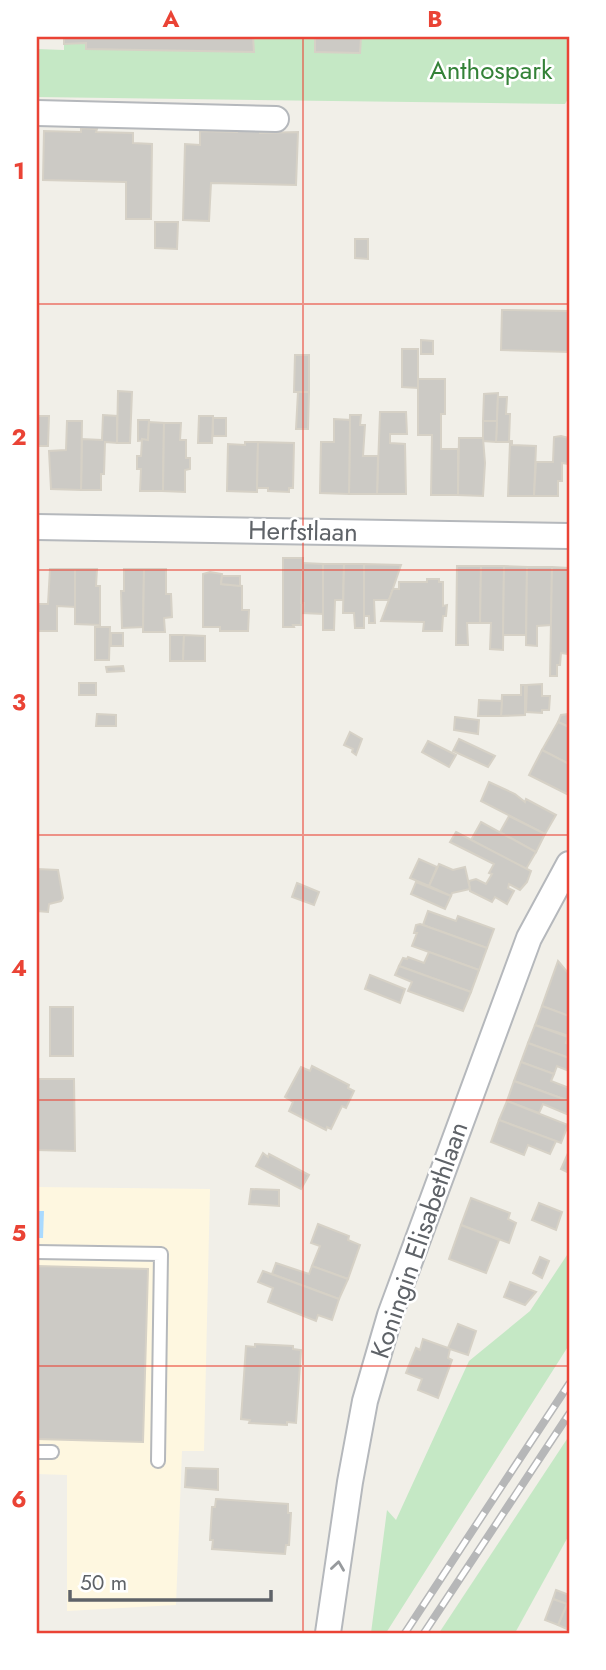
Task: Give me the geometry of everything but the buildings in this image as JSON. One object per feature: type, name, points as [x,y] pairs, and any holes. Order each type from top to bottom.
[{"type":"street","points":[[37,113],[276,119]]},
{"type":"street","name":"Herfstlaan","points":[[37,527],[569,536]]},
{"type":"street","name":"Koningin Elisabethlaan","points":[[328,1633],[365,1401],[390,1315],[529,938],[569,864]]},
{"type":"lane","points":[[37,1252],[161,1254],[158,1461]]},
{"type":"lane","points":[[37,1452],[52,1452]]},
{"type":"shaded area","points":[[37,1187],[210,1189],[204,1451],[182,1451],[176,1605],[67,1611],[67,1475],[37,1474]]},
{"type":"green space","name":"Anthospark","points":[[253,37],[569,37],[569,97],[565,104],[37,97],[37,49],[64,50],[64,44],[86,43],[86,49],[254,51]]},
{"type":"green space","points":[[569,1252],[569,1345],[386,1633],[371,1633],[387,1510],[396,1520],[469,1361],[530,1311]]},
{"type":"green space","points":[[569,1436],[569,1535],[515,1633],[439,1633]]},
{"type":"water","points":[[37,1211],[44,1211],[43,1238],[37,1238]]},
{"type":"railway","points":[[405,1633],[569,1384]]},
{"type":"railway","points":[[424,1633],[569,1414]]}]
